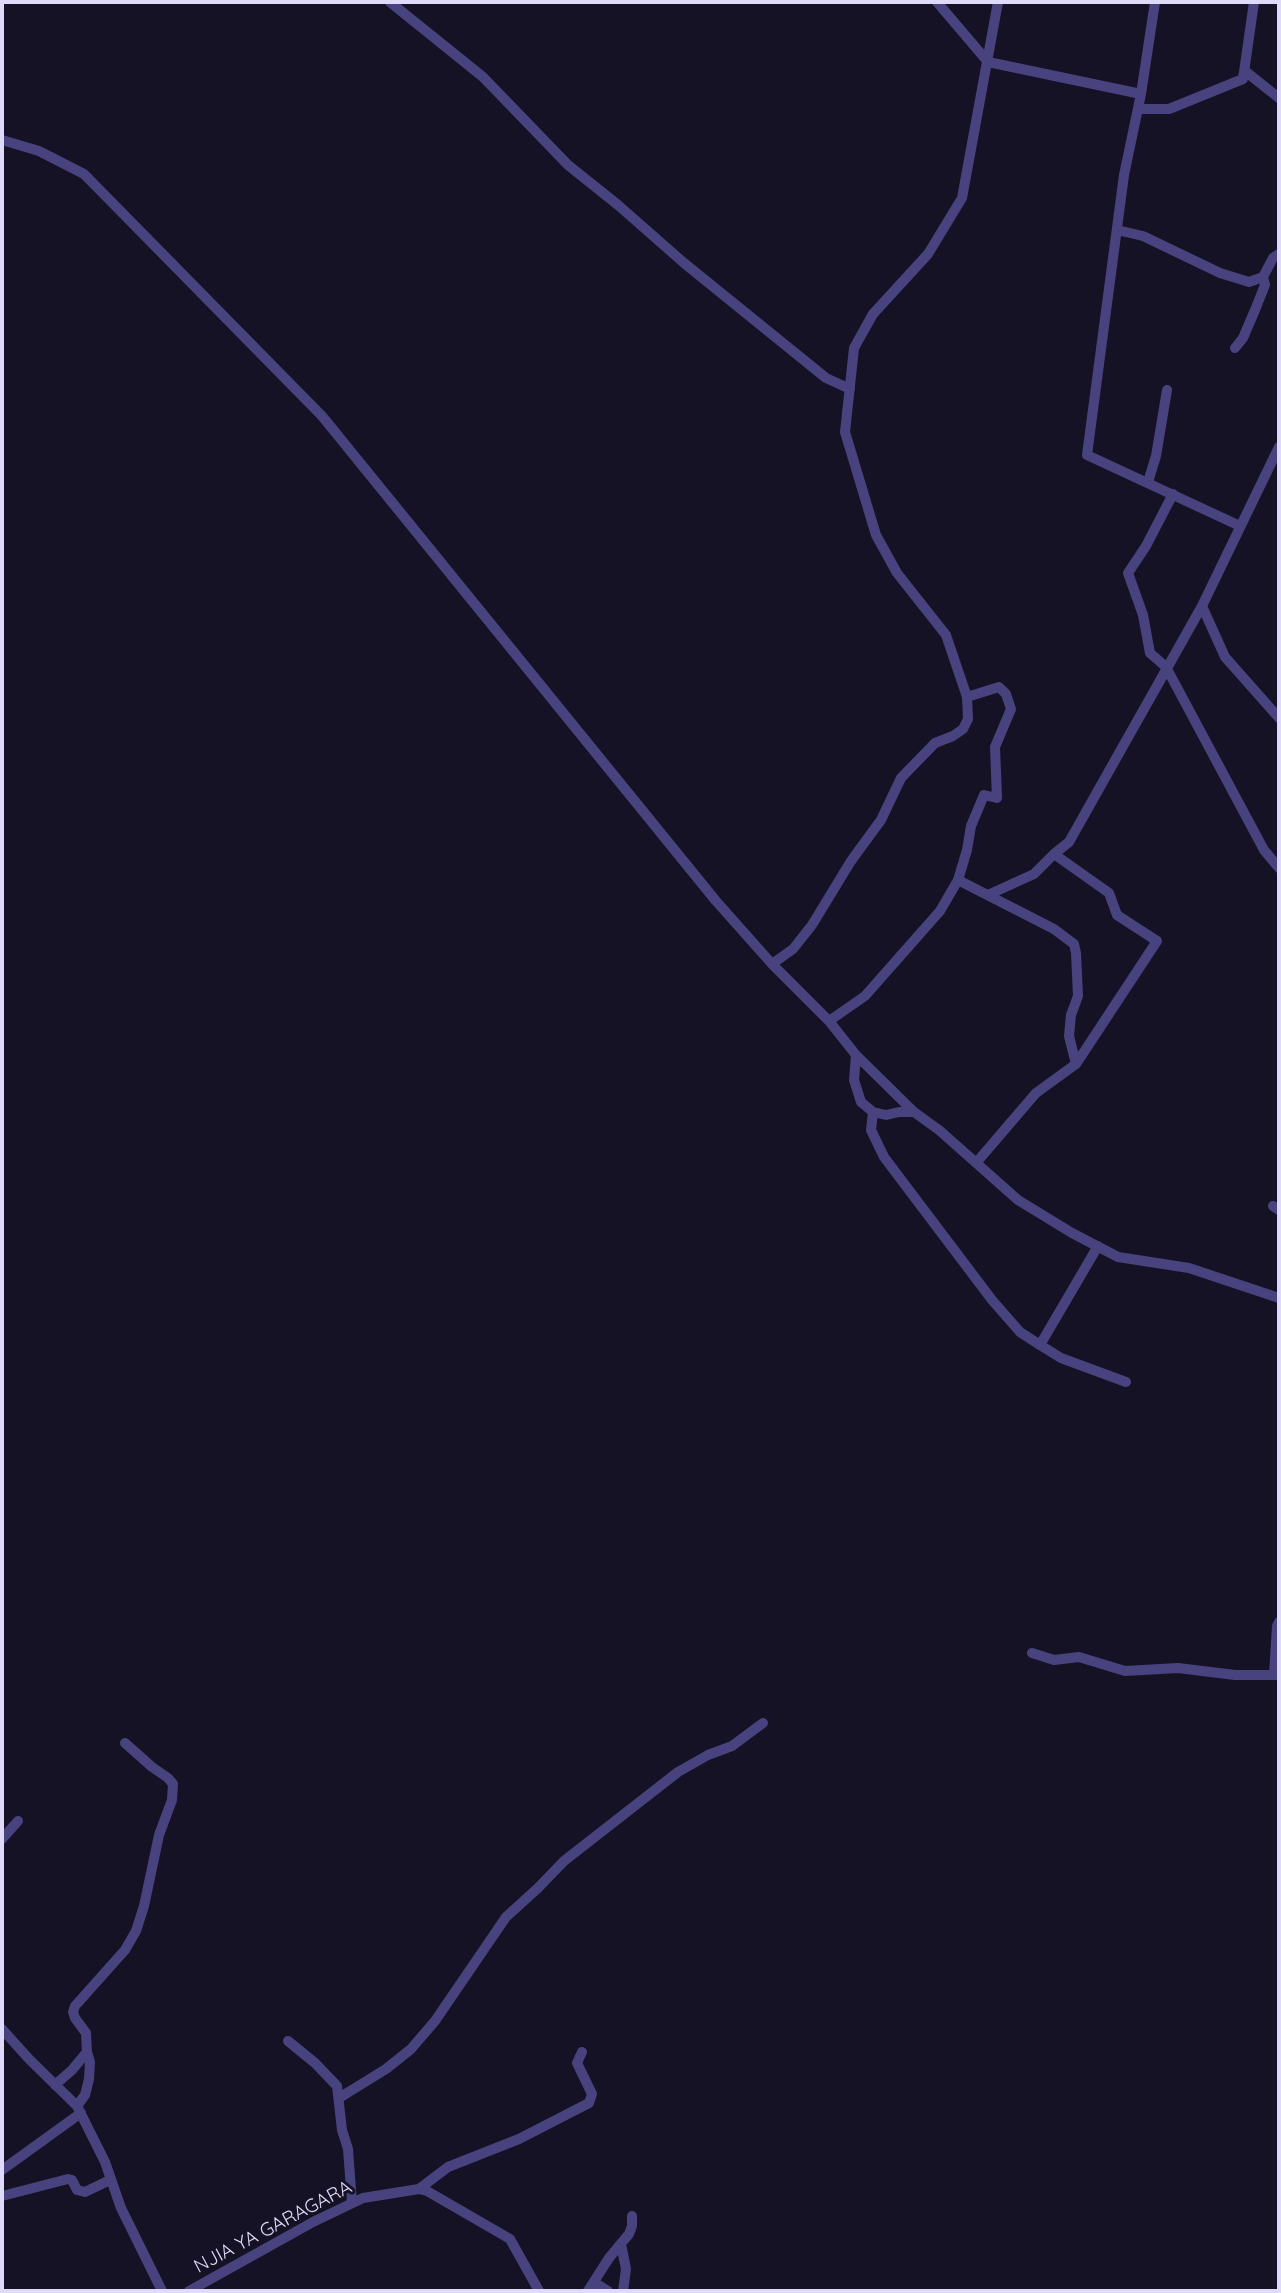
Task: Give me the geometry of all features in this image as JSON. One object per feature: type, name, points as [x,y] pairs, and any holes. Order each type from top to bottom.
[{"type":"street","points":[[390,2],[483,77],[568,165],[684,263],[826,379],[850,389]]},
{"type":"street","points":[[937,2],[988,62],[1141,94]]},
{"type":"street","points":[[772,964],[793,949],[812,925],[851,861],[881,820],[901,778],[935,743],[963,729],[968,719],[967,697],[946,635],[897,573],[876,536],[845,432],[854,348],[873,314],[928,254],[962,198],[998,2]]},
{"type":"street","points":[[1155,2],[1141,94],[1124,175],[1087,455],[1240,526]]},
{"type":"street","points":[[1138,109],[1169,109],[1243,79],[1254,2]]},
{"type":"street","points":[[1245,71],[1279,98]]},
{"type":"street","points":[[2,139],[39,151],[84,174],[322,416],[716,901],[772,964],[829,1021],[856,1055],[914,1112],[939,1130],[1018,1199],[1118,1257],[1189,1268],[1279,1298]]},
{"type":"street","points":[[1117,230],[1150,239],[1220,273],[1249,282],[1263,277]]},
{"type":"street","points":[[1235,348],[1243,338],[1265,285],[1263,277],[1273,258],[1279,254]]},
{"type":"street","points":[[1148,482],[1156,456],[1167,390]]},
{"type":"street","points":[[990,894],[1034,874],[1069,842],[1202,606],[1279,447]]},
{"type":"street","points":[[1173,494],[1128,573],[1143,615],[1150,653],[1166,667],[1264,850],[1279,868]]},
{"type":"street","points":[[1202,606],[1225,657],[1279,718]]},
{"type":"street","points":[[829,1021],[865,996],[940,912],[958,880],[971,826],[984,795],[996,798],[995,747],[1011,709],[1006,694],[999,687],[967,697]]},
{"type":"street","points":[[976,1164],[1036,1093],[1076,1064],[1157,941],[1117,915],[1109,893],[1054,854]]},
{"type":"street","points":[[958,880],[1054,929],[1074,944],[1077,996],[1071,1014],[1069,1036],[1076,1064]]},
{"type":"street","points":[[856,1055],[854,1080],[861,1102],[873,1112],[886,1115],[914,1112]]},
{"type":"street","points":[[873,1112],[871,1130],[884,1157],[1006,1318],[1020,1332],[1061,1357],[1126,1382]]},
{"type":"street","points":[[1040,1345],[1097,1246]]},
{"type":"street","points":[[1032,1653],[1054,1660],[1079,1657],[1125,1671],[1178,1668],[1235,1675],[1277,1674],[1279,1622]]},
{"type":"street","points":[[339,2098],[386,2069],[411,2049],[435,2021],[506,1917],[564,1861],[678,1772],[708,1755],[732,1746],[763,1723]]},
{"type":"street","points":[[2,2170],[79,2109],[89,2079],[90,2062],[86,2033],[73,2012],[75,2006],[125,1950],[136,1931],[144,1906],[173,1784],[125,1743]]},
{"type":"street","points":[[2,1839],[18,1821]]},
{"type":"street","points":[[2,2029],[79,2109],[106,2162],[121,2208],[162,2291]]},
{"type":"street","points":[[288,2041],[337,2086],[342,2130],[348,2149],[352,2203]]},
{"type":"street","points":[[55,2084],[72,2070],[87,2052]]},
{"type":"street","points":[[419,2189],[448,2166],[519,2139],[589,2103],[592,2094],[577,2063],[582,2052]]},
{"type":"street","points":[[2,2196],[68,2179],[72,2180],[77,2190],[85,2192],[110,2180]]},
{"type":"street","points":[[419,2189],[427,2190],[510,2239],[539,2291]]},
{"type":"street","name":"NJIA YA GARAGARA","points":[[189,2291],[313,2222],[363,2198],[419,2189]]},
{"type":"street","points":[[608,2291],[592,2287],[632,2226],[632,2216]]},
{"type":"street","points":[[621,2244],[626,2269],[623,2291]]}]
